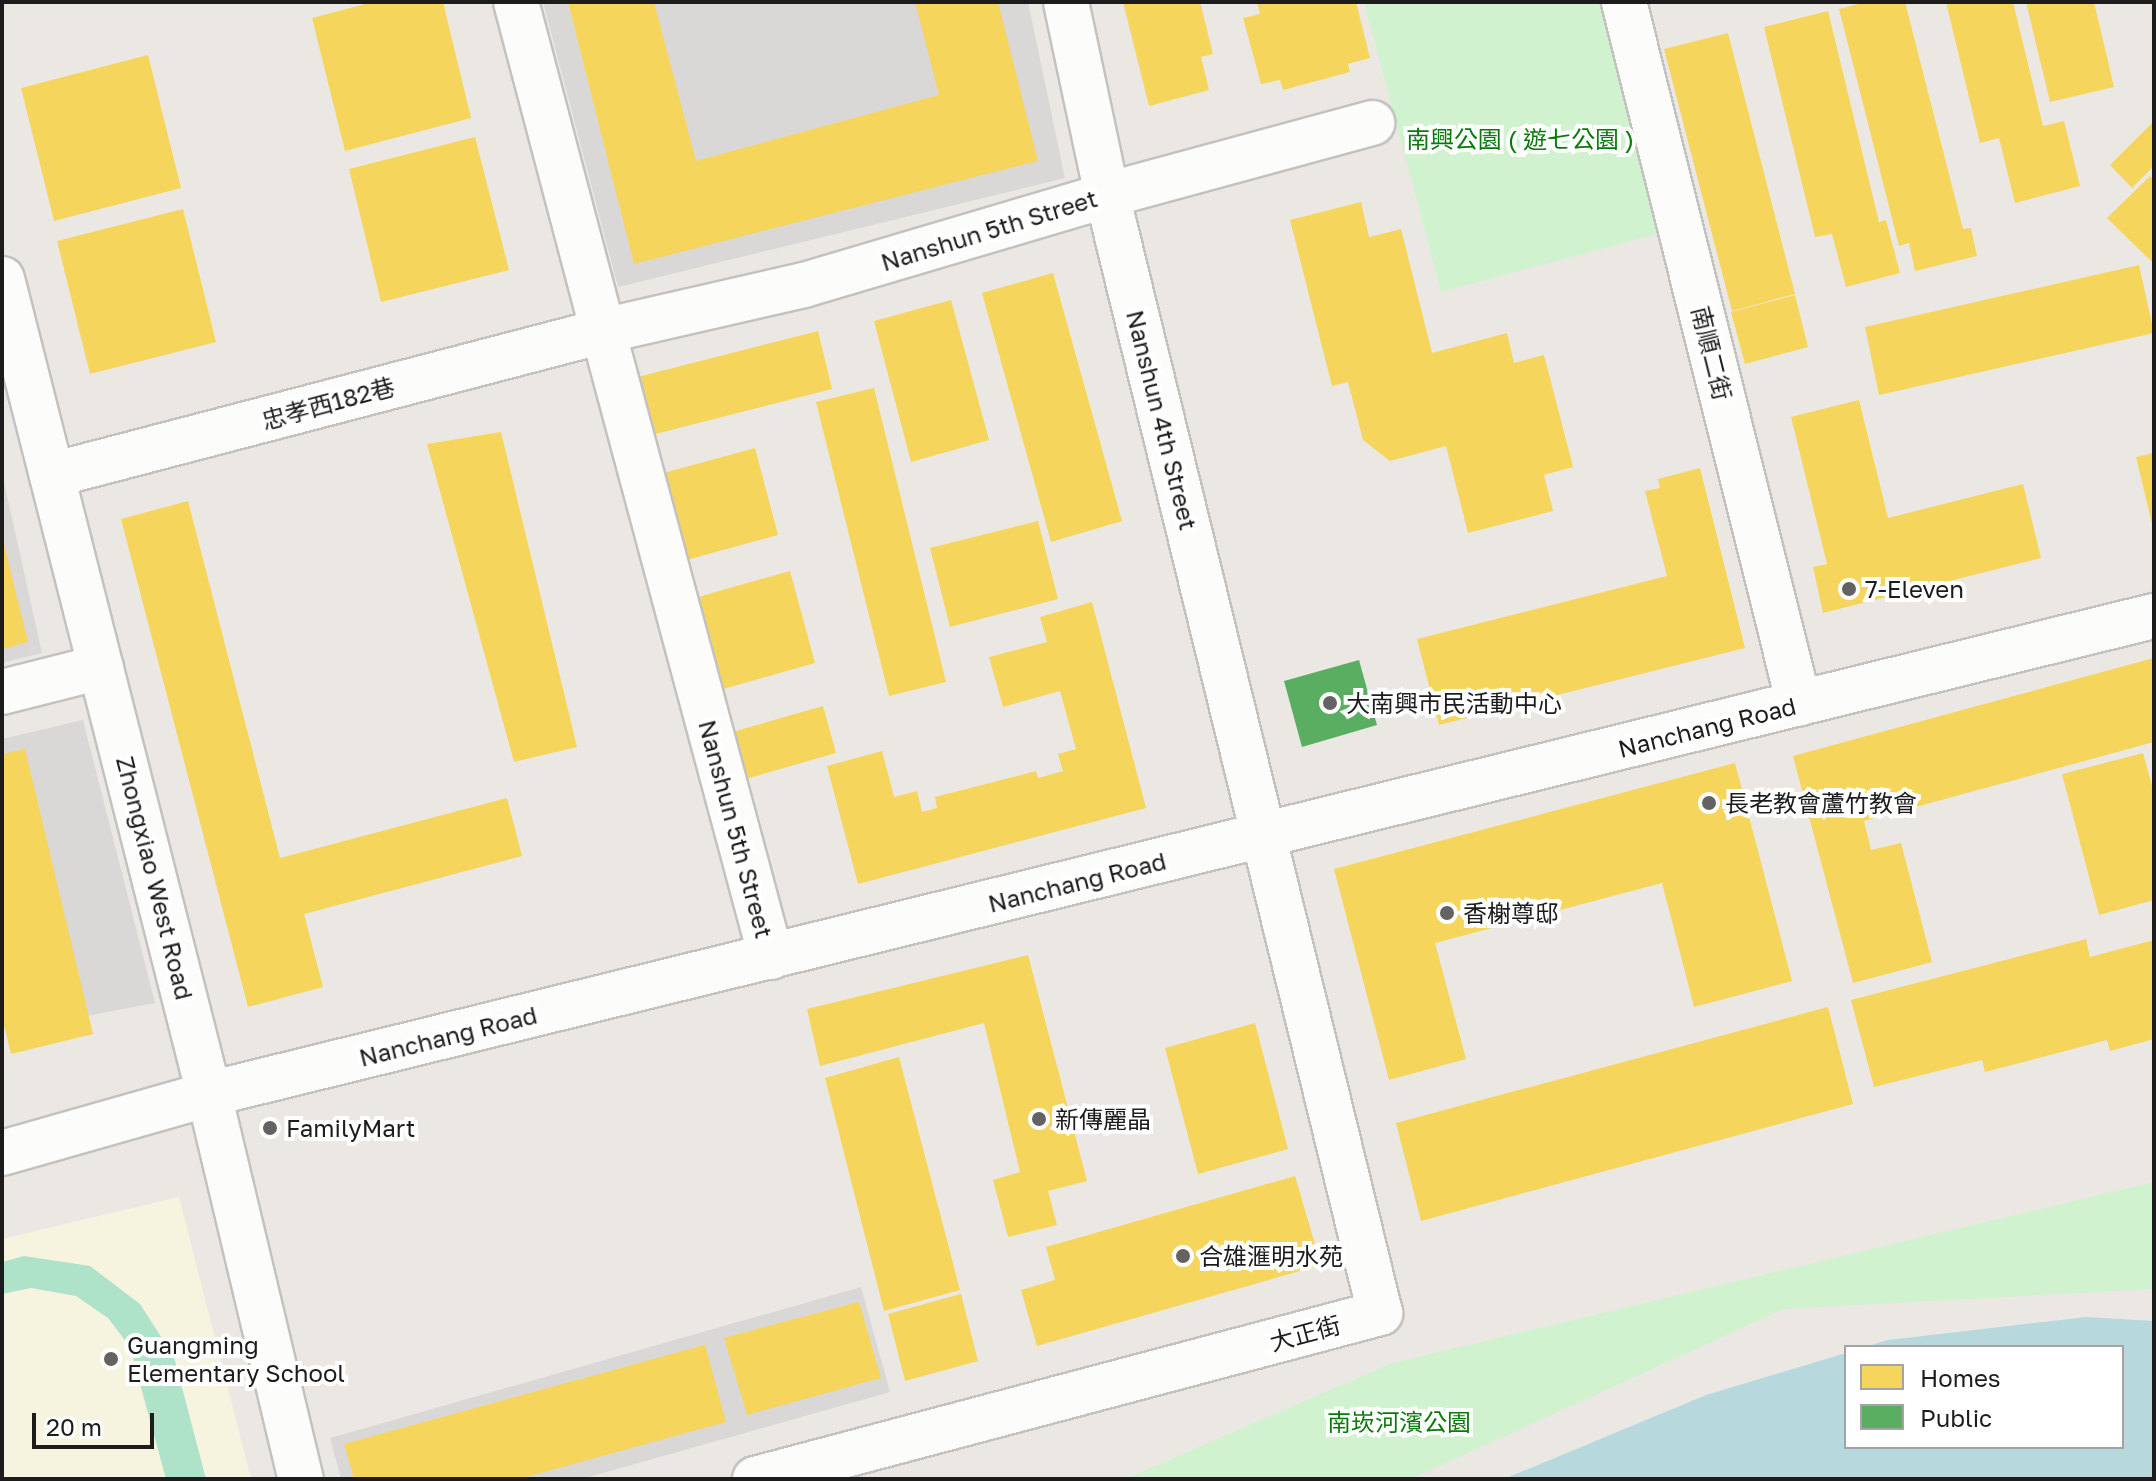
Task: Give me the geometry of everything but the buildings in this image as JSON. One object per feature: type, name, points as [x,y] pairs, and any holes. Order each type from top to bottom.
[{"type":"street","name":"Nanshun 5th Street","points":[[516,2],[771,957]]},
{"type":"street","name":"Nanshun 4th Street","points":[[1066,2],[1107,195],[1265,836]]},
{"type":"street","name":"南順二街","points":[[1624,2],[1799,704]]},
{"type":"street","name":"Nanshun 5th Street","points":[[603,331],[804,285],[1107,195],[1372,123]]},
{"type":"street","name":"Zhongxiao West Road","points":[[2,279],[209,1094],[301,1479]]},
{"type":"street","name":"忠孝西182巷","points":[[52,475],[603,331]]},
{"type":"street","name":"Nanchang Road","points":[[2,1153],[209,1094],[2154,616]]},
{"type":"street","points":[[2,692],[101,667]]},
{"type":"street","name":"大正街","points":[[755,1479],[1380,1313],[1265,836]]},
{"type":"shaded area","points":[[543,2],[1028,2],[1065,178],[618,287]]},
{"type":"shaded area","points":[[2,473],[42,653],[2,663]]},
{"type":"shaded area","points":[[83,720],[155,1003],[6,1031],[2,1015],[2,739]]},
{"type":"shaded area","name":"Guangming Elementary School","points":[[179,1197],[251,1479],[2,1479],[2,1239]]},
{"type":"shaded area","points":[[861,1287],[890,1392],[582,1479],[341,1479],[330,1438]]},
{"type":"green space","name":"南興公園 ( 遊七公園 )","points":[[1364,2],[1603,2],[1665,232],[1441,292]]},
{"type":"green space","name":"南崁河濱公園","points":[[2154,1182],[2154,1289],[1784,1309],[1411,1479],[1125,1479],[1392,1363]]},
{"type":"green space","points":[[24,1256],[90,1266],[140,1304],[174,1357],[206,1479],[166,1479],[130,1347],[108,1318],[76,1296],[31,1288],[2,1294],[2,1262]]},
{"type":"water","points":[[2086,1317],[2154,1321],[2154,1479],[1504,1479],[1706,1395],[1844,1354],[1844,1449],[2124,1449],[2124,1345],[1872,1345],[1888,1340]]},
{"type":"place","name":"7-Eleven","points":[[1849,589]]},
{"type":"place","name":"大南興市民活動中心","points":[[1330,703]]},
{"type":"place","name":"長老教會蘆竹教會","points":[[1709,803]]},
{"type":"place","name":"香榭尊邸","points":[[1447,913]]},
{"type":"place","name":"新傳麗晶","points":[[1039,1119]]},
{"type":"place","name":"FamilyMart","points":[[270,1128]]},
{"type":"place","name":"合雄滙明水苑","points":[[1183,1256]]},
{"type":"place","name":"Guangming Elementary School","points":[[111,1359]]}]
